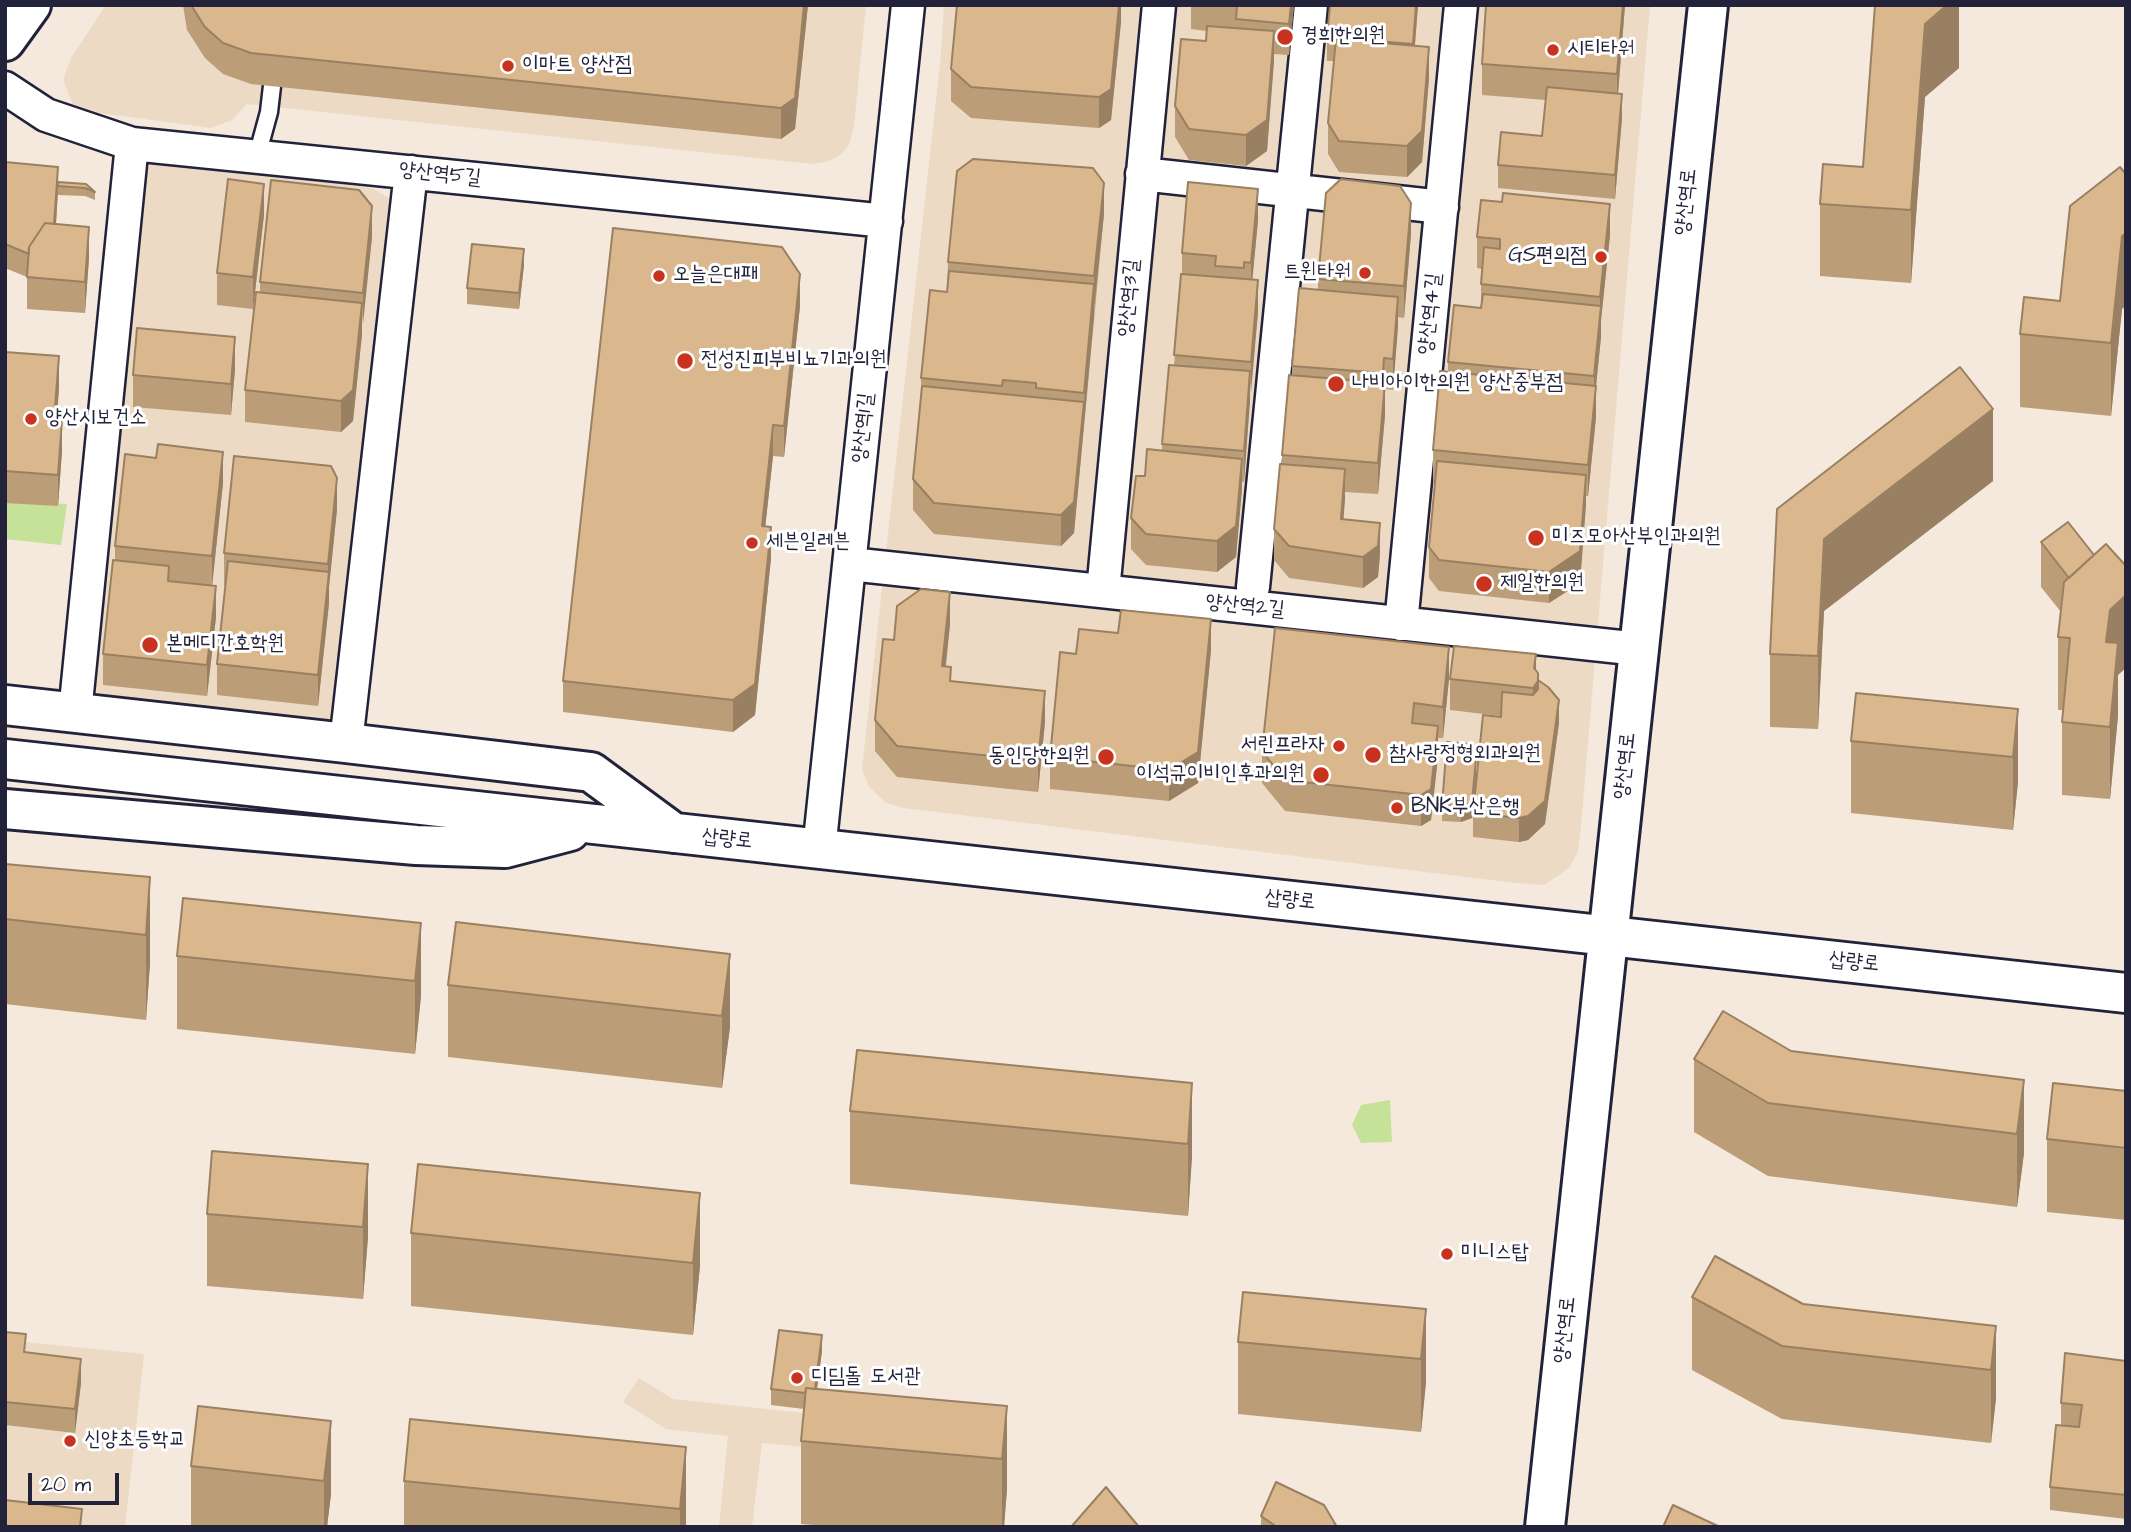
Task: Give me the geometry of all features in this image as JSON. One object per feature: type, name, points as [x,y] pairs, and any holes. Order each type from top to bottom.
[{"type":"street","points":[[5,41],[31,5]]},
{"type":"street","name":"양산역1길","points":[[819,850],[908,5]]},
{"type":"street","name":"양산역3길","points":[[1103,591],[1158,5]]},
{"type":"street","points":[[1253,587],[1311,5]]},
{"type":"street","name":"양산역4길","points":[[1401,624],[1461,5]]},
{"type":"street","name":"양산역로","points":[[1545,1527],[1708,5]]},
{"type":"street","name":"양산역5길","points":[[5,88],[46,115],[132,144],[886,221]]},
{"type":"street","points":[[75,713],[132,144]]},
{"type":"street","points":[[346,743],[411,172]]},
{"type":"street","points":[[1142,174],[1442,207]]},
{"type":"street","name":"양산역2길","points":[[850,564],[1639,649]]},
{"type":"street","points":[[5,705],[591,772],[676,834]]},
{"type":"street","name":"삽량로","points":[[5,759],[2126,993]]},
{"type":"street","points":[[5,808],[416,845],[505,848],[596,825]]},
{"type":"lane","points":[[257,156],[269,112],[272,86]]},
{"type":"shaded area","name":"이마트 양산점","points":[[106,5],[866,5],[854,126],[849,145],[839,156],[813,164],[247,104],[232,120],[211,128],[100,113],[73,104],[63,80],[71,58]]},
{"type":"shaded area","points":[[944,5],[1650,5],[1581,826],[1578,852],[1569,868],[1544,885],[1515,883],[904,808],[886,803],[869,787],[862,769],[940,64]]},
{"type":"shaded area","points":[[159,160],[372,188],[389,198],[334,714],[329,722],[102,711],[88,693],[138,175]]},
{"type":"shaded area","name":"신양초등학교","points":[[5,1340],[144,1354],[125,1527],[5,1527]]},
{"type":"shaded area","points":[[639,1378],[673,1399],[851,1418],[848,1451],[762,1443],[752,1527],[719,1526],[728,1436],[666,1429],[623,1402]]},
{"type":"green space","points":[[5,501],[67,504],[61,545],[5,539]]},
{"type":"green space","points":[[1390,1100],[1392,1142],[1361,1143],[1352,1125],[1361,1105]]},
{"type":"building","name":"이마트 양산점","points":[[191,5],[804,5],[795,98],[781,108],[251,53],[223,43],[205,27]]},
{"type":"building","points":[[957,5],[1119,5],[1111,89],[1099,97],[971,87],[951,69]]},
{"type":"building","points":[[1237,5],[1291,5],[1289,24],[1236,19]]},
{"type":"building","points":[[1330,5],[1416,5],[1413,44],[1327,37]]},
{"type":"building","name":"시티타워","points":[[1486,5],[1623,5],[1617,74],[1482,64]]},
{"type":"building","points":[[1875,5],[1947,5],[1925,24],[1911,210],[1820,204],[1823,164],[1863,167]]},
{"type":"building","points":[[1207,26],[1274,31],[1267,120],[1246,135],[1189,129],[1175,106],[1181,39],[1206,41]]},
{"type":"building","points":[[1336,39],[1429,47],[1422,131],[1407,146],[1339,141],[1328,123]]},
{"type":"building","points":[[1547,87],[1622,94],[1615,175],[1498,165],[1501,132],[1542,136]]},
{"type":"building","points":[[973,159],[1093,168],[1104,183],[1094,276],[948,262],[957,171]]},
{"type":"building","points":[[5,162],[58,167],[54,224],[45,223],[29,247],[29,254],[5,244]]},
{"type":"building","points":[[2120,167],[2126,174],[2126,233],[2122,236],[2111,343],[2020,334],[2024,297],[2060,301],[2070,206]]},
{"type":"building","points":[[228,179],[264,184],[253,277],[217,273]]},
{"type":"building","name":"트윈타워","points":[[1341,179],[1400,186],[1411,203],[1404,286],[1318,279],[1326,193]]},
{"type":"building","points":[[271,180],[359,190],[372,206],[363,293],[260,282]]},
{"type":"building","points":[[58,182],[86,184],[95,192],[85,188],[58,186]]},
{"type":"building","points":[[1188,182],[1258,189],[1251,263],[1244,262],[1244,268],[1215,266],[1216,256],[1182,253]]},
{"type":"building","points":[[1503,193],[1610,204],[1600,297],[1481,284],[1484,247],[1500,249],[1500,239],[1477,237],[1481,200],[1502,202]]},
{"type":"building","points":[[45,223],[89,227],[85,282],[27,277],[29,247]]},
{"type":"building","points":[[613,228],[782,247],[800,274],[784,426],[773,425],[762,526],[771,527],[755,684],[733,700],[563,681]]},
{"type":"building","points":[[472,244],[524,249],[519,293],[467,288]]},
{"type":"building","points":[[949,271],[1094,284],[1084,393],[1036,388],[1036,383],[1003,380],[1002,386],[921,378],[930,290],[947,292]]},
{"type":"building","points":[[1181,274],[1258,280],[1251,362],[1174,355]]},
{"type":"building","points":[[1299,288],[1398,297],[1393,359],[1384,358],[1383,373],[1292,366]]},
{"type":"building","points":[[256,292],[362,303],[353,390],[341,401],[245,390]]},
{"type":"building","points":[[1483,294],[1601,306],[1594,376],[1448,362],[1454,305],[1481,308]]},
{"type":"building","points":[[137,328],[235,337],[231,384],[133,375]]},
{"type":"building","name":"양산시보건소","points":[[5,352],[59,356],[54,420],[62,420],[58,475],[5,471]]},
{"type":"building","points":[[1169,365],[1250,371],[1244,451],[1162,444]]},
{"type":"building","points":[[1960,367],[1993,409],[1824,539],[1818,656],[1770,654],[1777,509]]},
{"type":"building","points":[[1440,371],[1596,386],[1588,465],[1433,450]]},
{"type":"building","points":[[1289,375],[1385,383],[1378,463],[1282,455]]},
{"type":"building","points":[[922,386],[1084,402],[1074,502],[1061,515],[934,503],[913,479]]},
{"type":"building","points":[[158,444],[223,452],[212,556],[115,546],[125,454],[156,458]]},
{"type":"building","points":[[1147,449],[1242,459],[1236,526],[1217,541],[1146,534],[1131,518],[1136,476],[1145,476]]},
{"type":"building","points":[[234,456],[331,466],[337,478],[328,564],[224,553]]},
{"type":"building","points":[[1437,461],[1586,475],[1580,551],[1549,572],[1439,560],[1429,547]]},
{"type":"building","points":[[1280,464],[1345,469],[1341,519],[1380,523],[1378,546],[1363,557],[1289,546],[1274,529]]},
{"type":"building","points":[[2068,522],[2094,555],[2069,578],[2041,542]]},
{"type":"building","points":[[2106,544],[2126,566],[2126,595],[2110,610],[2106,642],[2118,643],[2110,727],[2062,722],[2070,638],[2058,637],[2064,582]]},
{"type":"building","points":[[113,560],[169,566],[168,581],[216,586],[207,665],[103,654]]},
{"type":"building","points":[[228,561],[329,572],[318,675],[217,664]]},
{"type":"building","points":[[921,589],[950,592],[942,666],[951,667],[950,681],[1045,691],[1038,761],[897,746],[875,720],[883,639],[894,640],[897,606]]},
{"type":"building","points":[[1121,610],[1211,619],[1198,752],[1169,770],[1050,757],[1060,652],[1076,654],[1079,629],[1118,633]]},
{"type":"building","name":"서린프라자","points":[[1275,628],[1449,647],[1443,707],[1414,703],[1412,723],[1438,726],[1431,789],[1421,795],[1285,780],[1262,751]]},
{"type":"building","points":[[1454,646],[1536,654],[1534,668],[1538,673],[1538,681],[1533,688],[1450,679]]},
{"type":"building","points":[[1538,680],[1559,700],[1545,801],[1528,816],[1519,818],[1473,813],[1483,715],[1501,717],[1502,692],[1533,695],[1538,689]]},
{"type":"building","points":[[1856,693],[2018,709],[2013,757],[1851,741]]},
{"type":"building","points":[[1447,742],[1470,744],[1471,755],[1476,759],[1472,802],[1461,806],[1442,805]]},
{"type":"building","points":[[5,864],[150,877],[146,935],[5,919]]},
{"type":"building","points":[[183,898],[421,923],[415,981],[177,956]]},
{"type":"building","points":[[456,922],[730,954],[722,1016],[448,985]]},
{"type":"building","points":[[1723,1011],[1791,1051],[2024,1080],[2017,1134],[1768,1103],[1694,1059]]},
{"type":"building","points":[[857,1050],[1192,1083],[1188,1144],[850,1111]]},
{"type":"building","points":[[2053,1083],[2126,1091],[2126,1148],[2047,1139]]},
{"type":"building","points":[[212,1151],[368,1164],[363,1227],[207,1214]]},
{"type":"building","points":[[418,1164],[700,1193],[693,1263],[411,1233]]},
{"type":"building","points":[[1715,1256],[1803,1304],[1996,1326],[1991,1370],[1782,1346],[1692,1297]]},
{"type":"building","points":[[1243,1292],[1426,1309],[1421,1359],[1238,1342]]},
{"type":"building","name":"디딤돌 도서관","points":[[779,1330],[822,1335],[815,1389],[806,1388],[805,1393],[771,1389]]},
{"type":"building","points":[[5,1332],[26,1334],[24,1352],[81,1359],[75,1409],[5,1402]]},
{"type":"building","points":[[2065,1353],[2126,1361],[2126,1495],[2050,1487],[2056,1425],[2079,1427],[2082,1405],[2061,1403]]},
{"type":"building","points":[[806,1388],[1007,1406],[1002,1459],[801,1441]]},
{"type":"building","points":[[198,1406],[331,1421],[324,1481],[191,1466]]},
{"type":"building","points":[[410,1419],[686,1447],[680,1509],[404,1481]]},
{"type":"building","points":[[1276,1482],[1324,1505],[1337,1527],[1277,1527],[1261,1516]]},
{"type":"building","points":[[1106,1487],[1139,1527],[1071,1527]]},
{"type":"building","points":[[5,1500],[82,1509],[80,1527],[5,1527]]},
{"type":"building","points":[[1673,1505],[1720,1527],[1663,1527]]},
{"type":"place","name":"경희한의원","points":[[1285,37]]},
{"type":"place","name":"시티타워","points":[[1553,50]]},
{"type":"place","name":"이마트 양산점","points":[[508,66]]},
{"type":"place","name":"GS편의점","points":[[1601,257]]},
{"type":"place","name":"트윈타워","points":[[1365,273]]},
{"type":"place","name":"오늘은대패","points":[[659,276]]},
{"type":"place","name":"전성진피부비뇨기과의원","points":[[685,361]]},
{"type":"place","name":"나비아이한의원 양산중부점","points":[[1336,384]]},
{"type":"place","name":"양산시보건소","points":[[31,419]]},
{"type":"place","name":"미즈모아산부인과의원","points":[[1536,538]]},
{"type":"place","name":"세븐일레븐","points":[[752,543]]},
{"type":"place","name":"제일한의원","points":[[1484,584]]},
{"type":"place","name":"본메디간호학원","points":[[150,645]]},
{"type":"place","name":"서린프라자","points":[[1339,746]]},
{"type":"place","name":"참사랑정형외과의원","points":[[1373,755]]},
{"type":"place","name":"동인당한의원","points":[[1106,757]]},
{"type":"place","name":"이석규이비인후과의원","points":[[1321,775]]},
{"type":"place","name":"BNK부산은행","points":[[1397,808]]},
{"type":"place","name":"미니스탑","points":[[1447,1254]]},
{"type":"place","name":"디딤돌 도서관","points":[[797,1378]]},
{"type":"place","name":"신양초등학교","points":[[70,1441]]}]
